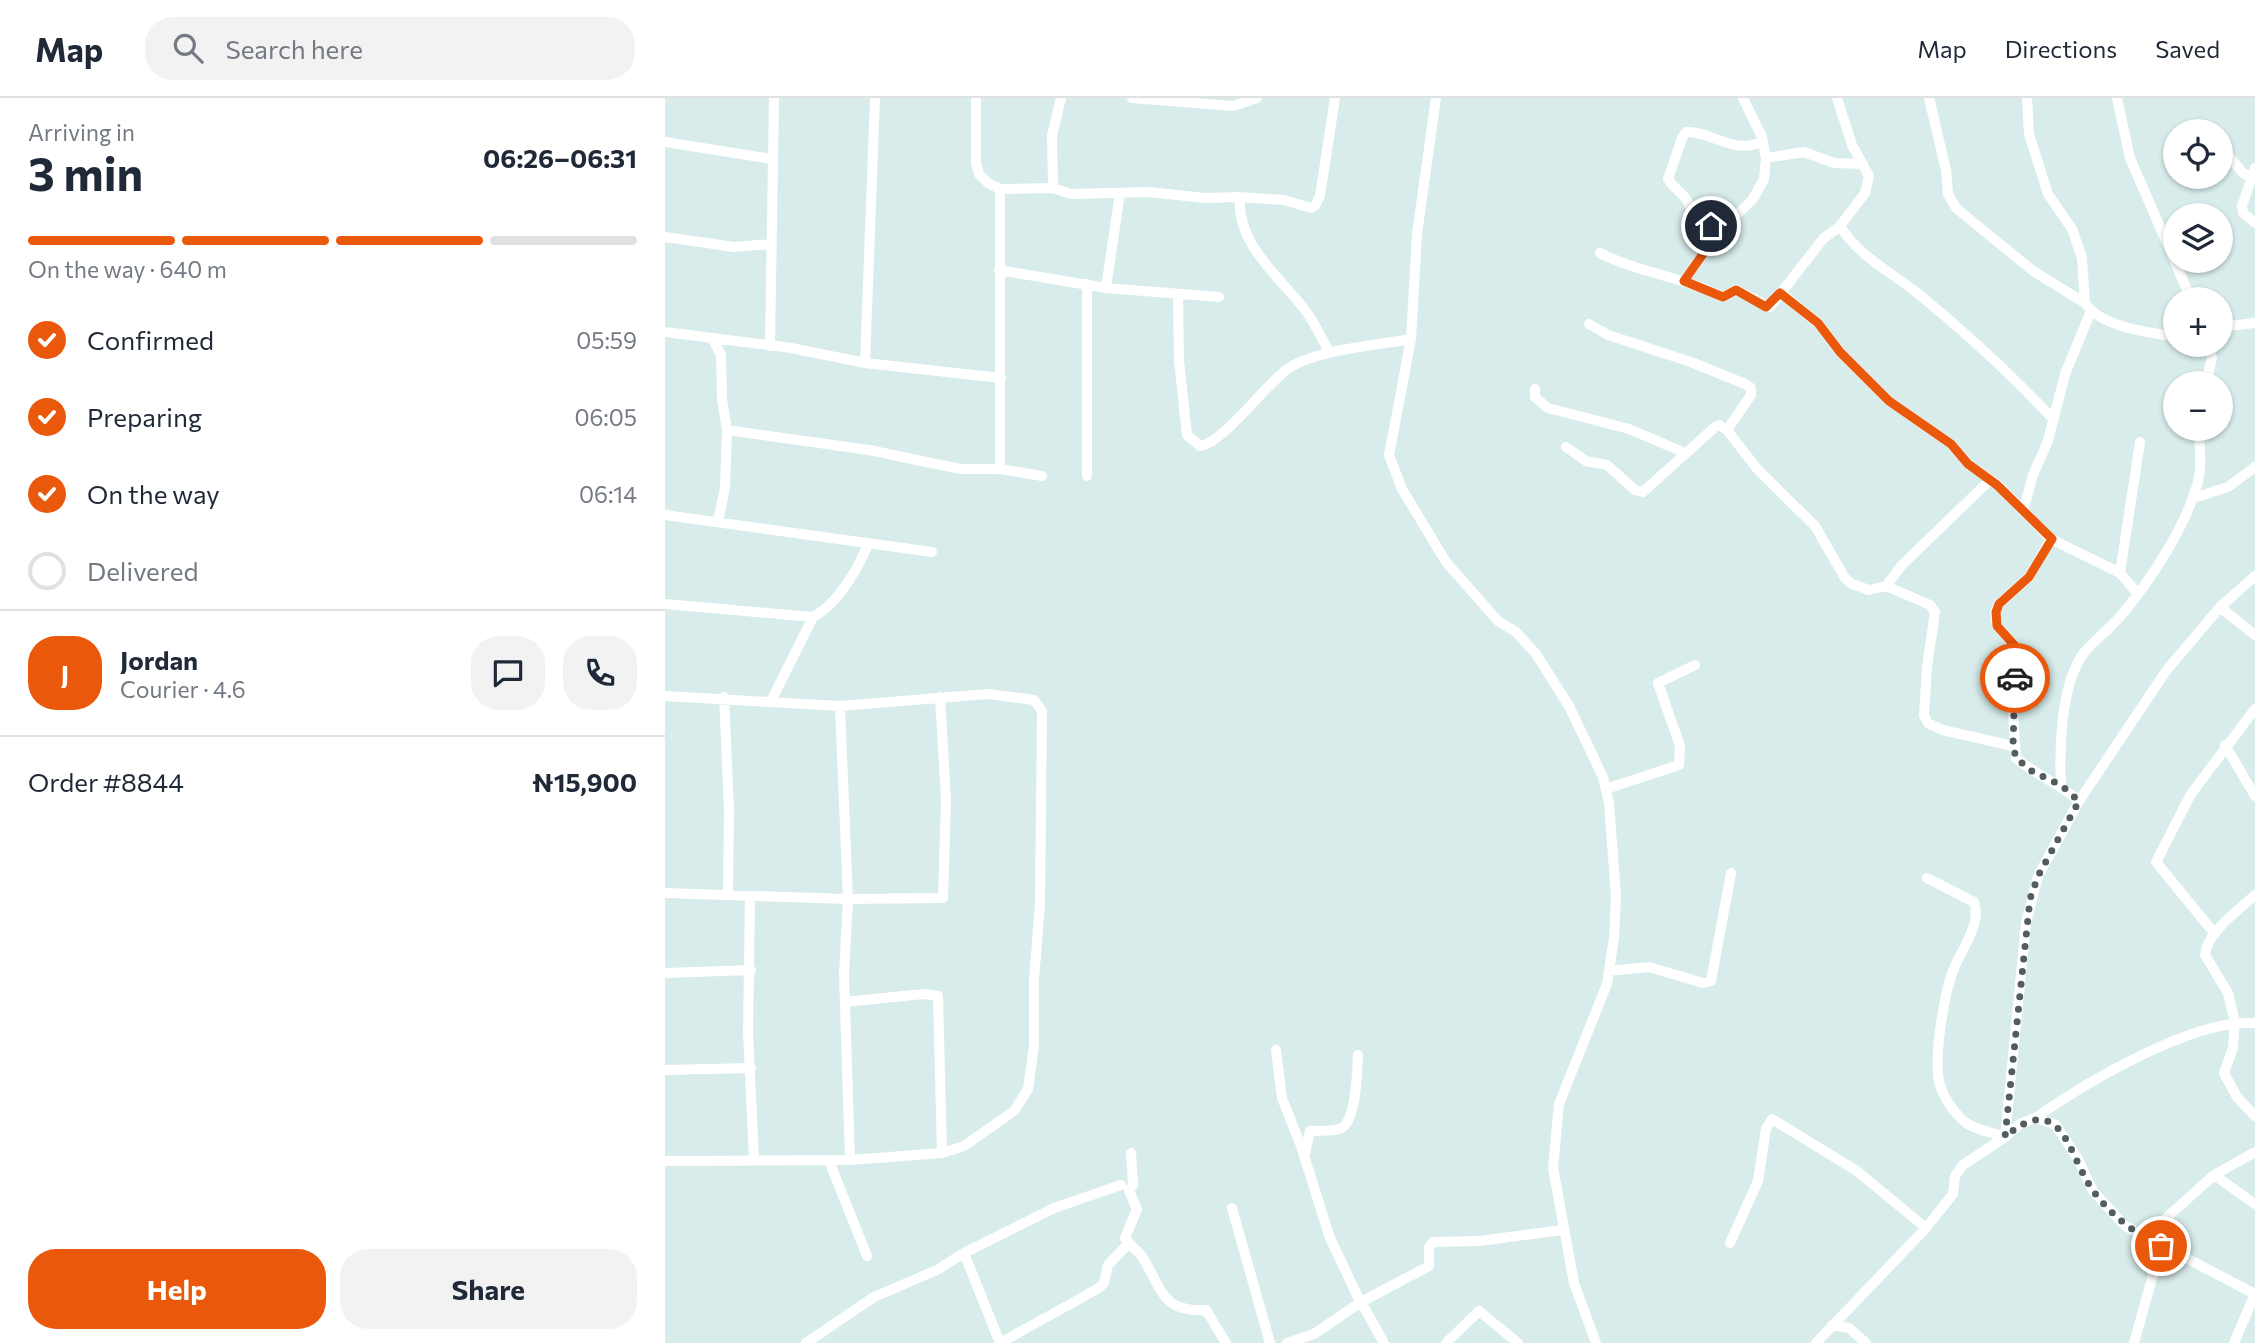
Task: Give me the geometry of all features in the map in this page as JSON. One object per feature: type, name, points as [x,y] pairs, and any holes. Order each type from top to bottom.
[{"type":"street","points":[[770,346],[773,98]]},
{"type":"street","points":[[865,363],[875,98]]},
{"type":"street","points":[[976,98],[976,162],[979,174],[1000,189],[1053,188],[1071,194],[1240,197],[1284,200],[1311,208],[1315,206],[1335,98]]},
{"type":"street","points":[[1053,188],[1052,136],[1061,98]]},
{"type":"street","points":[[1132,98],[1233,106],[1257,98]]},
{"type":"street","points":[[1436,98],[1418,221],[1411,339],[1405,382],[1389,454],[1402,489],[1446,562],[1498,621],[1516,632],[1537,654],[1569,706],[1603,777],[1606,789],[1616,896],[1609,971],[1607,984],[1559,1104],[1553,1168],[1562,1230],[1574,1283],[1597,1341]]},
{"type":"street","points":[[1684,281],[1717,234],[1753,199],[1764,179],[1766,158],[1762,137],[1743,98]]},
{"type":"street","points":[[1600,253],[1619,263],[1684,281],[1723,297],[1736,290],[1766,307],[1823,239],[1840,226],[1868,186],[1863,164],[1852,145],[1837,98]]},
{"type":"street","points":[[1929,98],[1950,201],[2033,271],[2088,307],[2114,323],[2163,333]]},
{"type":"street","points":[[2023,511],[2088,307],[2082,258],[2072,229],[2048,194],[2029,134],[2027,98]]},
{"type":"street","points":[[2117,98],[2130,158],[2186,287]]},
{"type":"street","points":[[1717,234],[1711,226],[1692,216],[1686,195],[1668,179],[1682,138],[1686,132],[1692,132],[1729,144],[1751,146],[1761,142]]},
{"type":"street","points":[[665,142],[772,159]]},
{"type":"street","points":[[1766,158],[1804,152],[1834,163],[1863,164]]},
{"type":"street","points":[[2233,161],[2243,173],[2253,173],[2242,206],[2243,213],[2255,223]]},
{"type":"street","points":[[1000,189],[1000,469]]},
{"type":"street","points":[[1106,288],[1120,193]]},
{"type":"street","points":[[1240,197],[1239,216],[1246,234],[1274,274],[1307,312],[1331,353]]},
{"type":"street","points":[[1840,226],[1862,253],[1944,315],[1993,357],[2025,393],[2045,407],[2053,419]]},
{"type":"street","points":[[665,237],[734,247],[771,244]]},
{"type":"street","points":[[999,270],[1106,288],[1219,297]]},
{"type":"street","points":[[1087,284],[1087,476]]},
{"type":"street","points":[[1780,293],[1818,323],[1840,352],[1889,401],[1941,436],[1968,464],[1990,480],[2052,539],[2120,573],[2137,593]]},
{"type":"street","points":[[1178,294],[1187,435],[1194,444],[1206,445],[1218,438],[1255,397],[1289,368],[1331,353],[1411,339]]},
{"type":"street","points":[[2233,326],[2255,323]]},
{"type":"street","points":[[1589,324],[1617,338],[1691,362],[1751,388],[1751,395],[1727,430]]},
{"type":"street","points":[[665,332],[770,346],[865,363],[1001,378]]},
{"type":"street","points":[[712,338],[721,355],[722,400],[727,430],[725,488],[718,521]]},
{"type":"street","points":[[721,355],[729,341]]},
{"type":"street","points":[[1535,389],[1535,397],[1548,408],[1629,429],[1683,452]]},
{"type":"street","points":[[2045,407],[2058,397]]},
{"type":"street","points":[[1566,447],[1586,461],[1607,465],[1636,490],[1643,492],[1683,452],[1714,428],[1719,425],[1727,430],[1758,470],[1815,526],[1845,578],[1869,590],[1886,586],[1930,605],[1935,612],[1927,667],[1924,716],[1928,723],[1942,730],[2013,746]]},
{"type":"street","points":[[727,430],[869,450],[960,469],[1000,469],[1042,476]]},
{"type":"street","points":[[2061,785],[2059,753],[2074,672],[2083,655],[2116,621],[2137,593],[2174,538],[2193,498],[2200,474],[2199,441]]},
{"type":"street","points":[[2120,573],[2140,442]]},
{"type":"street","points":[[2193,498],[2228,487],[2255,467]]},
{"type":"street","points":[[1886,586],[1902,565],[1990,480]]},
{"type":"street","points":[[665,515],[868,545],[932,551]]},
{"type":"street","points":[[2052,539],[2029,577],[1999,604],[1996,612],[1997,626],[2016,647],[2013,746],[2016,758],[2061,785],[2079,801]]},
{"type":"street","points":[[771,701],[813,618],[824,611],[842,591],[868,545]]},
{"type":"street","points":[[2005,1137],[2030,899],[2038,876],[2079,801],[2167,671],[2220,607],[2255,576]]},
{"type":"street","points":[[665,604],[813,618]]},
{"type":"street","points":[[2220,607],[2255,635]]},
{"type":"street","points":[[1606,789],[1679,765],[1679,746],[1658,682],[1695,665]]},
{"type":"street","points":[[665,696],[723,697],[840,706],[940,697],[1017,696],[1034,699],[1042,711],[1040,904],[1034,980],[1034,1046],[1028,1089],[1014,1111],[1002,1122],[964,1146],[942,1153],[829,1161],[665,1161]]},
{"type":"street","points":[[723,697],[729,809],[729,895]]},
{"type":"street","points":[[665,893],[848,899],[936,899],[944,896],[946,800],[940,697]]},
{"type":"street","points":[[840,706],[848,899],[845,1002],[850,1160]]},
{"type":"street","points":[[2215,934],[2155,862],[2191,794],[2225,745],[2255,709]]},
{"type":"street","points":[[2225,745],[2255,796]]},
{"type":"street","points":[[1609,971],[1649,967],[1703,983],[1711,981],[1731,873]]},
{"type":"street","points":[[1927,878],[1974,902],[1977,911],[1946,996],[1938,1060],[1942,1091],[1954,1110],[1971,1126],[2005,1137]]},
{"type":"street","points":[[2255,895],[2215,934],[2205,955],[2228,993],[2235,1022],[2233,1048],[2224,1073],[2237,1097],[2255,1116]]},
{"type":"street","points":[[750,897],[748,1033],[754,1160]]},
{"type":"street","points":[[665,973],[751,970]]},
{"type":"street","points":[[845,1002],[938,996],[942,1153]]},
{"type":"street","points":[[1817,1343],[1926,1227],[1953,1194],[1955,1176],[1963,1165],[2020,1124],[2035,1118],[2083,1085],[2185,1037],[2235,1022],[2255,1023]]},
{"type":"street","points":[[1276,1050],[1282,1098],[1330,1238],[1384,1343]]},
{"type":"street","points":[[1304,1156],[1310,1131],[1336,1130],[1347,1123],[1354,1104],[1358,1055]]},
{"type":"street","points":[[665,1070],[751,1068]]},
{"type":"street","points":[[2035,1118],[2055,1124],[2078,1159],[2093,1191],[2125,1226],[2255,1294],[2234,1343]]},
{"type":"street","points":[[1730,1242],[1758,1181],[1766,1129],[1772,1119],[1857,1171],[1926,1227]]},
{"type":"street","points":[[2144,1238],[2158,1222],[2214,1175],[2255,1152]]},
{"type":"street","points":[[1132,1153],[1133,1185],[1129,1191],[1137,1209],[1125,1237],[1128,1244],[1142,1256],[1161,1296],[1191,1311],[1206,1310],[1226,1343]]},
{"type":"street","points":[[829,1161],[867,1256]]},
{"type":"street","points":[[2214,1175],[2255,1204]]},
{"type":"street","points":[[806,1343],[874,1297],[937,1270],[964,1253],[1054,1208],[1121,1185]]},
{"type":"street","points":[[1232,1208],[1270,1343]]},
{"type":"street","points":[[1287,1343],[1314,1334],[1361,1302],[1429,1266],[1429,1247],[1433,1242],[1480,1241],[1562,1230]]},
{"type":"street","points":[[964,1253],[1000,1343],[1099,1288],[1104,1283],[1108,1265],[1128,1244]]},
{"type":"street","points":[[2134,1343],[2161,1246]]},
{"type":"street","points":[[1446,1343],[1479,1311],[1518,1343]]},
{"type":"street","points":[[1832,1325],[1849,1328],[1866,1343]]},
{"type":"way so far","points":[[2015,678],[2013,746],[2016,758],[2033,772],[2061,785],[2079,801],[2038,876],[2030,899],[2005,1137],[2020,1124],[2035,1118],[2055,1124],[2078,1159],[2093,1191],[2125,1226],[2161,1246]]},
{"type":"route","points":[[1711,226],[1717,234],[1684,281],[1723,297],[1732,290],[1741,291],[1766,307],[1770,307],[1780,293],[1788,298],[1818,323],[1840,352],[1889,401],[1951,444],[1968,464],[2006,493],[2052,539],[2029,577],[1999,604],[1996,612],[1997,626],[2016,647],[2015,678]]}]
